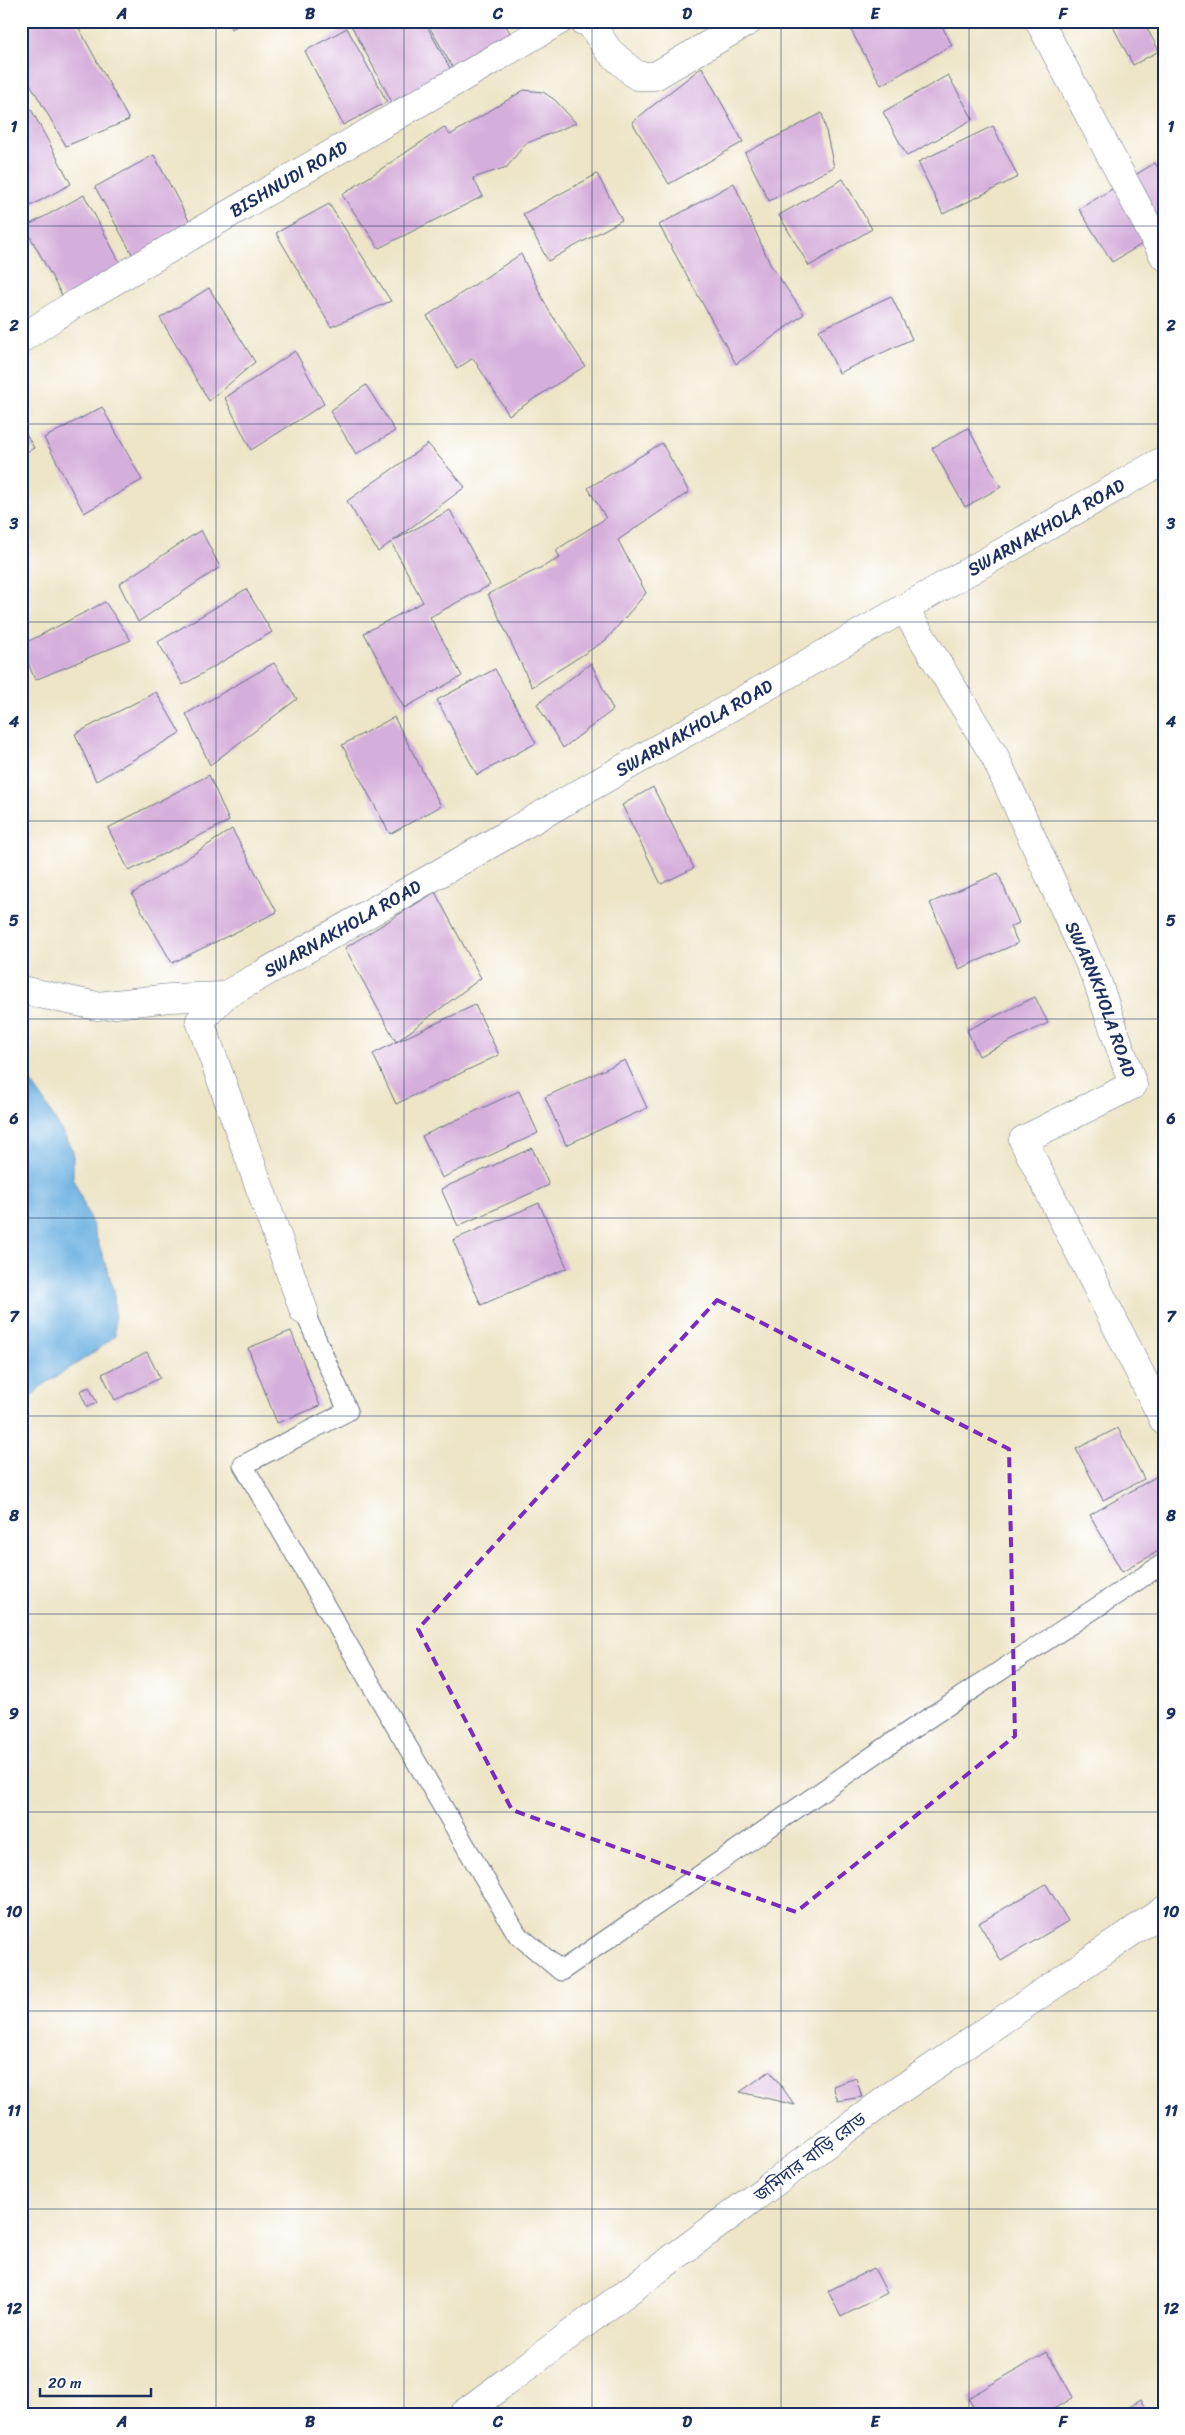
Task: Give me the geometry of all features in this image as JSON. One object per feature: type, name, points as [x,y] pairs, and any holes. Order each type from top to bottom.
[{"type":"street","name":"BISHNUDI ROAD","points":[[25,327],[68,308],[559,21]]},
{"type":"street","points":[[583,21],[588,22],[609,51],[637,76],[655,76],[749,21]]},
{"type":"street","points":[[1039,21],[1164,256]]},
{"type":"street","name":"SWARNAKHOLA ROAD","points":[[224,996],[1164,460]]},
{"type":"street","name":"SWARNKHOLA ROAD","points":[[904,608],[995,757],[1096,978],[1133,1086],[1023,1140],[1164,1421]]},
{"type":"street","points":[[21,990],[97,1006],[170,998],[224,996]]},
{"type":"street","points":[[224,996],[200,1021],[304,1311]]},
{"type":"street","name":"জমিদার বাড়ি রোড","points":[[463,2414],[895,2093],[1164,1910]]},
{"type":"lane","points":[[304,1311],[348,1411],[243,1465],[517,1934],[561,1971],[909,1731],[1164,1563]]},
{"type":"highlighted area","points":[[717,1300],[1009,1449],[1015,1736],[796,1912],[512,1810],[418,1629]]},
{"type":"water","points":[[22,1070],[43,1099],[73,1151],[73,1178],[92,1224],[114,1290],[115,1336],[90,1355],[40,1387],[21,1409]]},
{"type":"building","points":[[30,21],[75,21],[129,120],[66,146],[21,68],[21,25]]},
{"type":"building","points":[[227,21],[248,21],[231,29]]},
{"type":"building","points":[[363,21],[424,21],[451,70],[392,102],[352,27]]},
{"type":"building","points":[[426,21],[503,21],[515,41],[457,75]]},
{"type":"building","points":[[846,21],[939,21],[952,45],[881,85]]},
{"type":"building","points":[[1110,21],[1143,21],[1159,51],[1133,65]]},
{"type":"building","points":[[347,28],[387,102],[343,125],[305,51]]},
{"type":"building","points":[[702,67],[743,142],[669,184],[632,122]]},
{"type":"building","points":[[948,75],[973,119],[907,156],[883,112]]},
{"type":"building","points":[[524,90],[543,92],[555,100],[576,123],[525,144],[507,167],[473,178],[483,196],[379,248],[342,195],[444,127],[450,135]]},
{"type":"building","points":[[31,109],[71,184],[21,211],[21,115]]},
{"type":"building","points":[[822,113],[834,167],[769,201],[745,153]]},
{"type":"building","points":[[993,126],[1018,177],[943,214],[918,162]]},
{"type":"building","points":[[154,155],[194,230],[136,261],[95,187]]},
{"type":"building","points":[[1155,163],[1164,177],[1164,231],[1112,262],[1079,209]]},
{"type":"building","points":[[597,174],[622,220],[548,261],[523,214]]},
{"type":"building","points":[[843,179],[872,229],[809,266],[779,215]]},
{"type":"building","points":[[734,183],[770,264],[804,314],[736,364],[659,225]]},
{"type":"building","points":[[84,195],[124,270],[65,301],[25,227]]},
{"type":"building","points":[[329,204],[391,301],[331,327],[276,233]]},
{"type":"building","points":[[521,254],[548,309],[585,366],[509,415],[473,358],[457,369],[427,316]]},
{"type":"building","points":[[209,288],[255,362],[209,401],[160,318]]},
{"type":"building","points":[[891,296],[912,339],[839,373],[819,330]]},
{"type":"building","points":[[295,351],[324,404],[251,450],[225,398]]},
{"type":"building","points":[[366,385],[395,431],[356,454],[330,411]]},
{"type":"building","points":[[102,407],[142,480],[84,513],[44,438]]},
{"type":"building","points":[[21,425],[34,448],[21,455]]},
{"type":"building","points":[[968,428],[1001,487],[965,507],[932,448]]},
{"type":"building","points":[[662,443],[689,492],[618,540],[646,593],[606,640],[532,687],[488,594],[560,558],[556,550],[606,518],[588,488]]},
{"type":"building","points":[[428,444],[465,487],[393,541],[450,510],[490,585],[430,617],[462,676],[404,708],[364,633],[423,602],[391,542],[378,552],[347,501]]},
{"type":"building","points":[[201,530],[220,567],[138,622],[119,584]]},
{"type":"building","points":[[246,589],[272,632],[183,685],[158,642]]},
{"type":"building","points":[[105,602],[131,640],[35,680],[21,645]]},
{"type":"building","points":[[274,663],[297,699],[210,765],[186,714]]},
{"type":"building","points":[[591,663],[613,710],[563,748],[537,704]]},
{"type":"building","points":[[495,669],[536,743],[477,775],[437,700]]},
{"type":"building","points":[[156,692],[180,733],[96,781],[75,734]]},
{"type":"building","points":[[394,717],[441,806],[390,834],[342,745]]},
{"type":"building","points":[[209,775],[229,821],[129,871],[108,828]]},
{"type":"building","points":[[653,787],[694,868],[661,884],[622,805]]},
{"type":"building","points":[[232,829],[277,912],[172,963],[132,894]]},
{"type":"building","points":[[998,873],[1019,923],[1010,927],[1018,943],[959,969],[930,903]]},
{"type":"building","points":[[435,892],[481,978],[396,1042],[345,948]]},
{"type":"building","points":[[1035,997],[1048,1023],[979,1056],[967,1030]]},
{"type":"building","points":[[475,1005],[499,1055],[396,1104],[373,1054]]},
{"type":"building","points":[[625,1060],[647,1108],[566,1145],[545,1097]]},
{"type":"building","points":[[519,1091],[538,1133],[442,1178],[422,1136]]},
{"type":"building","points":[[532,1148],[549,1185],[458,1226],[441,1189]]},
{"type":"building","points":[[539,1203],[567,1268],[481,1305],[453,1240]]},
{"type":"building","points":[[291,1331],[320,1406],[277,1423],[248,1348]]},
{"type":"building","points":[[147,1352],[160,1378],[115,1400],[102,1374]]},
{"type":"building","points":[[89,1387],[97,1403],[87,1407],[80,1391]]},
{"type":"building","points":[[1118,1428],[1144,1479],[1103,1500],[1076,1449]]},
{"type":"building","points":[[1164,1472],[1164,1548],[1122,1572],[1090,1515]]},
{"type":"building","points":[[1046,1884],[1068,1921],[1001,1961],[979,1923]]},
{"type":"building","points":[[770,2071],[795,2105],[740,2092]]},
{"type":"building","points":[[856,2078],[862,2097],[838,2101],[833,2086]]},
{"type":"building","points":[[874,2268],[887,2293],[841,2317],[828,2291]]},
{"type":"building","points":[[1047,2352],[1073,2397],[1046,2414],[977,2414],[968,2398]]},
{"type":"building","points":[[1141,2399],[1149,2414],[1116,2414]]}]
